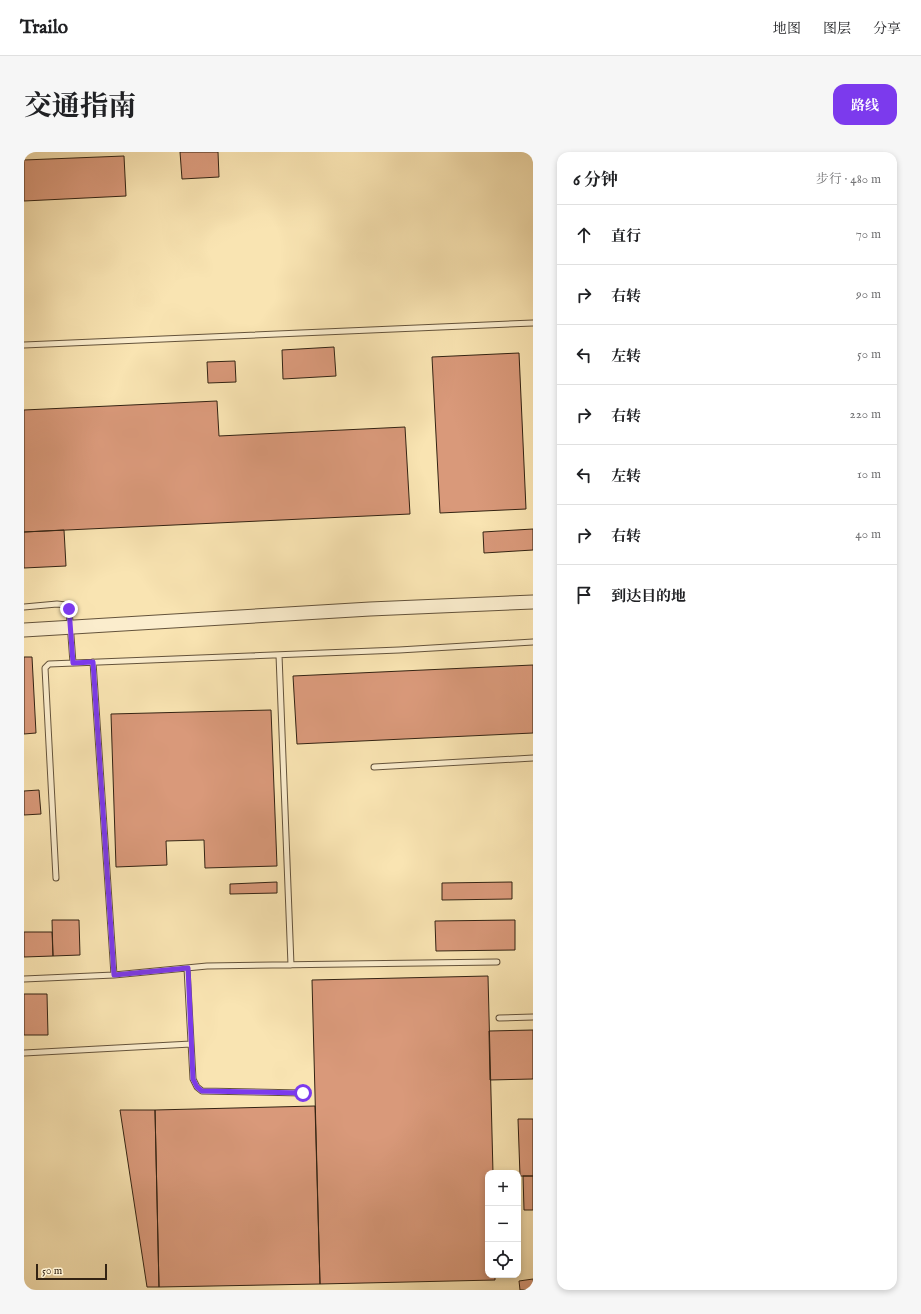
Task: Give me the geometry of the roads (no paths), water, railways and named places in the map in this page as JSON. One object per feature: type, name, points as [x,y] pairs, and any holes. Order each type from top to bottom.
[{"type":"street","points":[[24,630],[370,609],[533,602]]},
{"type":"lane","points":[[24,345],[533,324]]},
{"type":"lane","points":[[24,607],[57,604],[66,606],[69,609],[73,663]]},
{"type":"lane","points":[[56,878],[45,668],[49,664],[399,650],[533,642]]},
{"type":"lane","points":[[279,655],[291,965]]},
{"type":"lane","points":[[93,662],[114,975]]},
{"type":"lane","points":[[374,767],[533,758]]},
{"type":"lane","points":[[24,978],[114,975],[207,966],[498,962]]},
{"type":"lane","points":[[188,968],[193,1079],[197,1087],[202,1091],[303,1093]]},
{"type":"lane","points":[[500,1018],[533,1017]]},
{"type":"lane","points":[[24,1053],[191,1044]]}]
